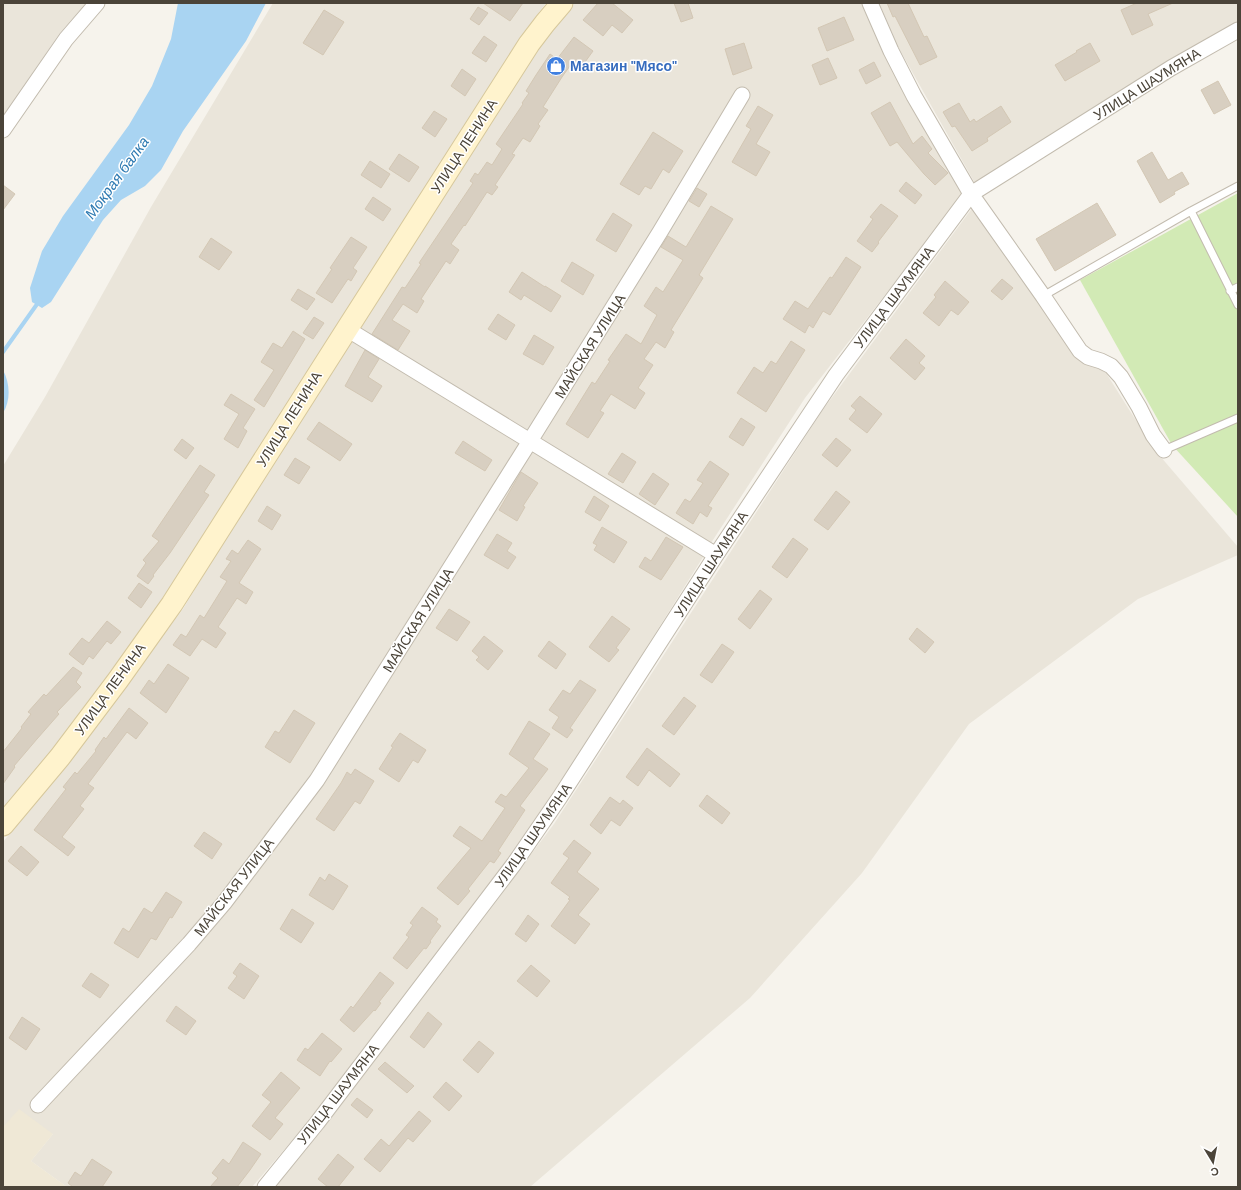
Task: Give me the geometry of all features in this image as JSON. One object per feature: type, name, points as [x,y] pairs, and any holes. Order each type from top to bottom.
[{"type":"street","points":[[3,130],[66,39],[97,3]]},
{"type":"street","name":"УЛИЦА ЛЕНИНА","points":[[3,825],[60,757],[118,680],[172,604],[529,44],[562,3]]},
{"type":"street","points":[[870,3],[891,51],[914,96],[971,194],[1080,351],[1088,357],[1111,366],[1121,377],[1139,407],[1153,435],[1164,450]]},
{"type":"street","name":"УЛИЦА ШАУМЯНА","points":[[265,1187],[317,1123],[514,864],[560,797],[716,555],[836,375],[971,194],[1171,68],[1238,30]]},
{"type":"street","name":"МАЙСКАЯ УЛИЦА","points":[[38,1105],[189,944],[224,902],[317,780],[652,245],[742,95]]},
{"type":"street","points":[[347,329],[716,555]]},
{"type":"lane","points":[[1043,296],[1191,211],[1238,186]]},
{"type":"lane","points":[[1191,211],[1238,305]]},
{"type":"lane","points":[[1230,291],[1238,287]]},
{"type":"lane","points":[[1164,450],[1238,418]]},
{"type":"shaded area","points":[[3,3],[86,3],[59,34],[3,117]]},
{"type":"shaded area","points":[[273,3],[546,3],[522,35],[167,597],[57,748],[3,815],[3,466],[45,397],[151,207]]},
{"type":"shaded area","points":[[571,3],[864,3],[964,193],[805,398],[711,543],[357,326],[535,48]]},
{"type":"shaded area","points":[[879,3],[1238,3],[1238,22],[1176,58],[976,185],[897,45]]},
{"type":"shaded area","points":[[973,207],[1083,359],[1106,373],[1154,449],[1238,547],[1238,555],[1138,599],[969,724],[862,873],[750,998],[530,1187],[275,1187],[322,1130],[554,824],[822,411]]},
{"type":"shaded area","points":[[350,333],[705,554],[542,814],[470,911],[308,1122],[252,1187],[67,1187],[31,1161],[53,1134],[3,1127],[3,842],[70,759],[183,609]]},
{"type":"shaded area","points":[[19,1109],[53,1134],[31,1161],[67,1187],[3,1187],[3,1127]]},
{"type":"green space","points":[[1238,193],[1238,517],[1172,445],[1080,280]]},
{"type":"water","points":[[178,3],[266,3],[246,41],[183,131],[161,170],[145,186],[121,200],[103,220],[51,302],[42,308],[32,302],[30,288],[42,251],[63,216],[129,125],[152,86],[171,39]]},
{"type":"water","points":[[3,370],[7,380],[9,392],[6,408],[3,413]]},
{"type":"building","points":[[483,3],[523,3],[510,21]]},
{"type":"building","points":[[598,3],[612,3],[633,20],[622,33],[612,25],[603,36],[583,20]]},
{"type":"building","points":[[674,3],[688,3],[693,18],[681,22]]},
{"type":"building","points":[[887,3],[908,3],[924,37],[927,36],[937,57],[920,65],[895,16],[893,17]]},
{"type":"building","points":[[1137,3],[1173,3],[1148,14],[1153,25],[1132,35],[1121,10]]},
{"type":"building","points":[[478,7],[488,13],[479,25],[470,19]]},
{"type":"building","points":[[324,10],[344,22],[323,55],[303,43]]},
{"type":"building","points":[[844,17],[854,40],[827,51],[818,28]]},
{"type":"building","points":[[484,36],[497,45],[486,62],[472,53]]},
{"type":"building","points":[[574,37],[593,51],[580,69],[572,63],[562,77],[543,107],[548,110],[538,124],[540,126],[530,142],[523,138],[512,154],[515,155],[495,185],[498,187],[492,195],[487,192],[465,226],[464,225],[451,244],[459,250],[450,264],[446,261],[421,299],[424,301],[417,313],[403,304],[392,320],[410,331],[398,350],[372,334],[402,287],[405,288],[421,264],[419,263],[473,183],[470,181],[475,173],[478,175],[487,162],[492,165],[502,149],[496,144],[523,104],[522,103],[529,93],[526,91],[550,54],[557,59]]},
{"type":"building","points":[[744,43],[752,68],[733,75],[725,49]]},
{"type":"building","points":[[1090,43],[1100,61],[1065,81],[1055,65]]},
{"type":"building","points":[[828,58],[837,78],[820,85],[812,65]]},
{"type":"building","points":[[874,62],[881,76],[866,84],[859,70]]},
{"type":"building","points":[[462,69],[476,79],[465,96],[451,86]]},
{"type":"building","points":[[1218,81],[1231,105],[1214,114],[1201,90]]},
{"type":"building","points":[[890,102],[913,144],[922,136],[932,149],[928,153],[948,173],[935,185],[897,142],[890,146],[871,113]]},
{"type":"building","points":[[959,103],[970,122],[974,119],[976,122],[1001,106],[1011,122],[987,138],[988,141],[972,151],[955,126],[952,127],[943,112]]},
{"type":"building","points":[[758,106],[773,115],[756,144],[770,152],[756,176],[732,162],[751,129],[746,126]]},
{"type":"building","points":[[434,111],[447,119],[435,137],[422,128]]},
{"type":"building","points":[[653,132],[683,151],[669,173],[663,169],[651,189],[645,186],[639,195],[620,184]]},
{"type":"building","points":[[1152,152],[1168,180],[1182,172],[1189,184],[1174,192],[1175,194],[1160,203],[1137,161]]},
{"type":"building","points":[[399,154],[419,167],[409,182],[389,169]]},
{"type":"building","points":[[370,161],[390,174],[381,188],[361,175]]},
{"type":"building","points":[[906,182],[922,195],[915,204],[899,191]]},
{"type":"building","points":[[3,185],[15,194],[3,210]]},
{"type":"building","points":[[697,188],[707,194],[699,207],[689,201]]},
{"type":"building","points":[[373,197],[391,209],[383,221],[365,209]]},
{"type":"building","points":[[1097,203],[1116,235],[1055,271],[1036,239]]},
{"type":"building","points":[[881,204],[898,216],[872,252],[857,241],[873,219],[870,217]]},
{"type":"building","points":[[711,206],[733,219],[699,275],[703,278],[671,330],[674,332],[665,348],[656,342],[644,359],[653,365],[638,388],[645,393],[635,409],[611,394],[600,411],[604,413],[588,438],[566,424],[592,382],[595,384],[610,361],[608,360],[626,334],[641,344],[657,315],[644,306],[656,287],[663,292],[683,260],[661,247],[668,236],[686,247]]},
{"type":"building","points":[[613,213],[632,225],[616,252],[596,240]]},
{"type":"building","points":[[351,237],[367,247],[353,268],[357,271],[351,281],[348,279],[332,303],[316,293],[332,269],[330,268]]},
{"type":"building","points":[[211,238],[232,252],[219,270],[199,257]]},
{"type":"building","points":[[846,257],[861,267],[830,315],[823,311],[813,328],[809,325],[805,333],[783,319],[795,301],[808,309]]},
{"type":"building","points":[[572,262],[594,275],[583,295],[561,281]]},
{"type":"building","points":[[522,272],[561,296],[551,312],[524,295],[521,300],[509,292]]},
{"type":"building","points":[[1002,279],[1013,288],[1002,300],[991,291]]},
{"type":"building","points":[[945,281],[969,302],[958,315],[951,310],[939,326],[923,313],[936,297],[934,295]]},
{"type":"building","points":[[298,289],[315,299],[307,310],[291,300]]},
{"type":"building","points":[[498,314],[515,325],[506,340],[488,329]]},
{"type":"building","points":[[314,317],[324,323],[313,339],[303,333]]},
{"type":"building","points":[[293,331],[305,339],[264,407],[254,400],[274,370],[261,362],[273,343],[282,348]]},
{"type":"building","points":[[534,335],[554,347],[543,365],[523,354]]},
{"type":"building","points":[[906,339],[925,356],[919,363],[925,368],[915,380],[890,358]]},
{"type":"building","points":[[791,341],[805,350],[766,412],[737,393],[754,367],[763,373],[771,361],[776,364]]},
{"type":"building","points":[[365,350],[379,359],[368,377],[382,386],[372,402],[345,386]]},
{"type":"building","points":[[231,394],[255,409],[243,428],[247,431],[238,448],[224,439],[239,414],[224,405]]},
{"type":"building","points":[[860,396],[882,414],[867,433],[849,419],[856,410],[851,406]]},
{"type":"building","points":[[741,418],[755,427],[743,446],[729,437]]},
{"type":"building","points":[[319,422],[352,444],[340,461],[307,439]]},
{"type":"building","points":[[836,438],[851,450],[837,467],[822,455]]},
{"type":"building","points":[[182,439],[194,448],[186,459],[174,450]]},
{"type":"building","points":[[463,441],[492,460],[485,471],[455,453]]},
{"type":"building","points":[[622,453],[636,462],[623,483],[608,474]]},
{"type":"building","points":[[295,458],[310,467],[299,484],[284,475]]},
{"type":"building","points":[[710,461],[729,474],[708,506],[712,508],[707,517],[700,512],[693,524],[676,513],[685,499],[690,502],[703,483],[697,480]]},
{"type":"building","points":[[200,465],[215,475],[204,492],[209,495],[148,584],[137,576],[146,563],[143,560],[159,541],[152,536]]},
{"type":"building","points":[[521,472],[538,483],[523,506],[525,507],[517,521],[499,510]]},
{"type":"building","points":[[653,473],[669,484],[655,505],[639,494]]},
{"type":"building","points":[[836,491],[850,502],[828,530],[814,520]]},
{"type":"building","points":[[594,496],[609,506],[600,521],[585,512]]},
{"type":"building","points":[[267,506],[281,515],[272,530],[258,521]]},
{"type":"building","points":[[602,527],[627,542],[614,563],[594,550],[597,545],[593,543]]},
{"type":"building","points":[[497,534],[512,543],[507,551],[516,557],[508,569],[484,555]]},
{"type":"building","points":[[666,537],[683,547],[661,580],[639,567],[645,557],[651,561]]},
{"type":"building","points":[[793,538],[808,549],[787,578],[772,567]]},
{"type":"building","points":[[248,540],[261,549],[239,583],[253,592],[246,604],[237,598],[218,627],[226,633],[216,648],[202,639],[190,656],[173,645],[181,634],[186,637],[200,615],[204,618],[227,581],[220,577],[231,561],[226,559],[232,550],[238,554]]},
{"type":"building","points":[[139,583],[152,592],[141,608],[128,598]]},
{"type":"building","points":[[760,590],[772,599],[750,629],[738,619]]},
{"type":"building","points":[[449,609],[470,622],[457,641],[436,628]]},
{"type":"building","points":[[612,616],[630,629],[616,648],[619,650],[609,662],[589,647]]},
{"type":"building","points":[[107,621],[121,632],[111,644],[107,641],[93,659],[89,656],[83,665],[69,654],[82,638],[89,643]]},
{"type":"building","points":[[917,628],[934,642],[925,653],[909,639]]},
{"type":"building","points":[[484,636],[503,651],[488,670],[476,660],[479,657],[472,651]]},
{"type":"building","points":[[549,641],[566,654],[556,669],[538,656]]},
{"type":"building","points":[[722,644],[734,652],[712,683],[700,675]]},
{"type":"building","points":[[168,664],[189,678],[166,713],[140,693],[149,680],[154,684]]},
{"type":"building","points":[[73,667],[82,673],[76,682],[81,687],[57,712],[59,714],[14,766],[15,767],[3,784],[3,752],[31,714],[28,712],[44,694],[46,696]]},
{"type":"building","points":[[580,680],[596,690],[570,728],[573,730],[567,738],[552,728],[559,717],[549,710],[563,690],[570,694]]},
{"type":"building","points":[[684,697],[696,706],[674,735],[662,726]]},
{"type":"building","points":[[129,708],[148,723],[136,739],[127,732],[88,784],[94,788],[80,806],[84,809],[62,837],[75,847],[68,856],[34,830],[66,789],[63,787],[75,772],[77,774],[96,751],[95,750],[104,737],[106,739]]},
{"type":"building","points":[[294,710],[315,723],[290,763],[265,747],[275,731],[279,733]]},
{"type":"building","points":[[529,721],[550,734],[533,759],[548,769],[520,806],[525,810],[498,851],[501,853],[494,863],[490,861],[468,889],[470,891],[458,905],[437,888],[471,848],[453,836],[460,826],[482,841],[505,808],[495,802],[501,794],[506,797],[529,768],[509,754]]},
{"type":"building","points":[[400,733],[426,750],[418,763],[413,760],[399,782],[379,769],[393,747],[391,746]]},
{"type":"building","points":[[647,748],[680,774],[670,787],[649,770],[638,786],[626,777]]},
{"type":"building","points":[[355,769],[374,781],[360,804],[355,801],[334,831],[316,819],[347,772],[351,775]]},
{"type":"building","points":[[707,795],[730,813],[722,824],[699,806]]},
{"type":"building","points":[[610,797],[620,804],[623,800],[633,808],[620,826],[611,820],[601,834],[590,825]]},
{"type":"building","points":[[204,832],[222,844],[212,859],[194,846]]},
{"type":"building","points":[[574,840],[591,853],[577,872],[599,889],[578,915],[590,924],[575,944],[551,926],[570,900],[568,899],[570,897],[551,883],[569,858],[563,854]]},
{"type":"building","points":[[21,846],[39,862],[27,876],[8,861]]},
{"type":"building","points":[[329,874],[348,886],[333,910],[309,895],[320,877],[325,881]]},
{"type":"building","points":[[166,892],[182,902],[172,918],[170,917],[156,940],[151,938],[138,958],[114,943],[123,928],[129,932],[144,908],[152,913]]},
{"type":"building","points":[[422,907],[438,919],[436,922],[441,926],[426,949],[424,948],[407,969],[393,958],[409,937],[406,935],[413,925],[410,923]]},
{"type":"building","points":[[292,909],[314,923],[301,943],[280,929]]},
{"type":"building","points":[[528,915],[539,924],[526,942],[515,934]]},
{"type":"building","points":[[240,963],[259,976],[244,999],[228,988],[237,976],[233,973]]},
{"type":"building","points":[[531,965],[550,981],[537,997],[517,981]]},
{"type":"building","points":[[380,972],[394,983],[379,1002],[381,1003],[375,1011],[374,1010],[354,1032],[340,1020],[351,1006],[353,1008]]},
{"type":"building","points":[[91,973],[109,985],[100,998],[82,986]]},
{"type":"building","points":[[176,1006],[196,1021],[186,1035],[166,1021]]},
{"type":"building","points":[[428,1012],[442,1024],[424,1048],[410,1037]]},
{"type":"building","points":[[22,1017],[40,1029],[26,1050],[9,1038]]},
{"type":"building","points":[[322,1033],[342,1049],[331,1062],[330,1061],[320,1076],[297,1060],[305,1048],[308,1050]]},
{"type":"building","points":[[479,1041],[494,1053],[478,1073],[463,1060]]},
{"type":"building","points":[[385,1062],[414,1086],[407,1093],[378,1069]]},
{"type":"building","points":[[281,1072],[300,1088],[275,1118],[283,1124],[270,1140],[252,1126],[271,1102],[262,1095]]},
{"type":"building","points":[[446,1082],[462,1096],[449,1111],[433,1097]]},
{"type":"building","points":[[357,1098],[373,1110],[367,1118],[351,1105]]},
{"type":"building","points":[[419,1111],[431,1121],[413,1142],[408,1138],[380,1172],[364,1159],[381,1139],[389,1146]]},
{"type":"building","points":[[243,1142],[261,1154],[250,1170],[237,1187],[210,1187],[218,1178],[212,1173],[223,1159],[229,1164]]},
{"type":"building","points":[[338,1154],[354,1167],[338,1187],[328,1187],[318,1179]]},
{"type":"building","points":[[92,1159],[112,1172],[102,1187],[73,1187],[68,1183],[75,1172],[81,1176]]},
{"type":"waterway","name":"Мокрая балка","points":[[3,352],[40,300]]},
{"type":"place","name":"Магазин \"Мясо\"","points":[[556,66]]}]
